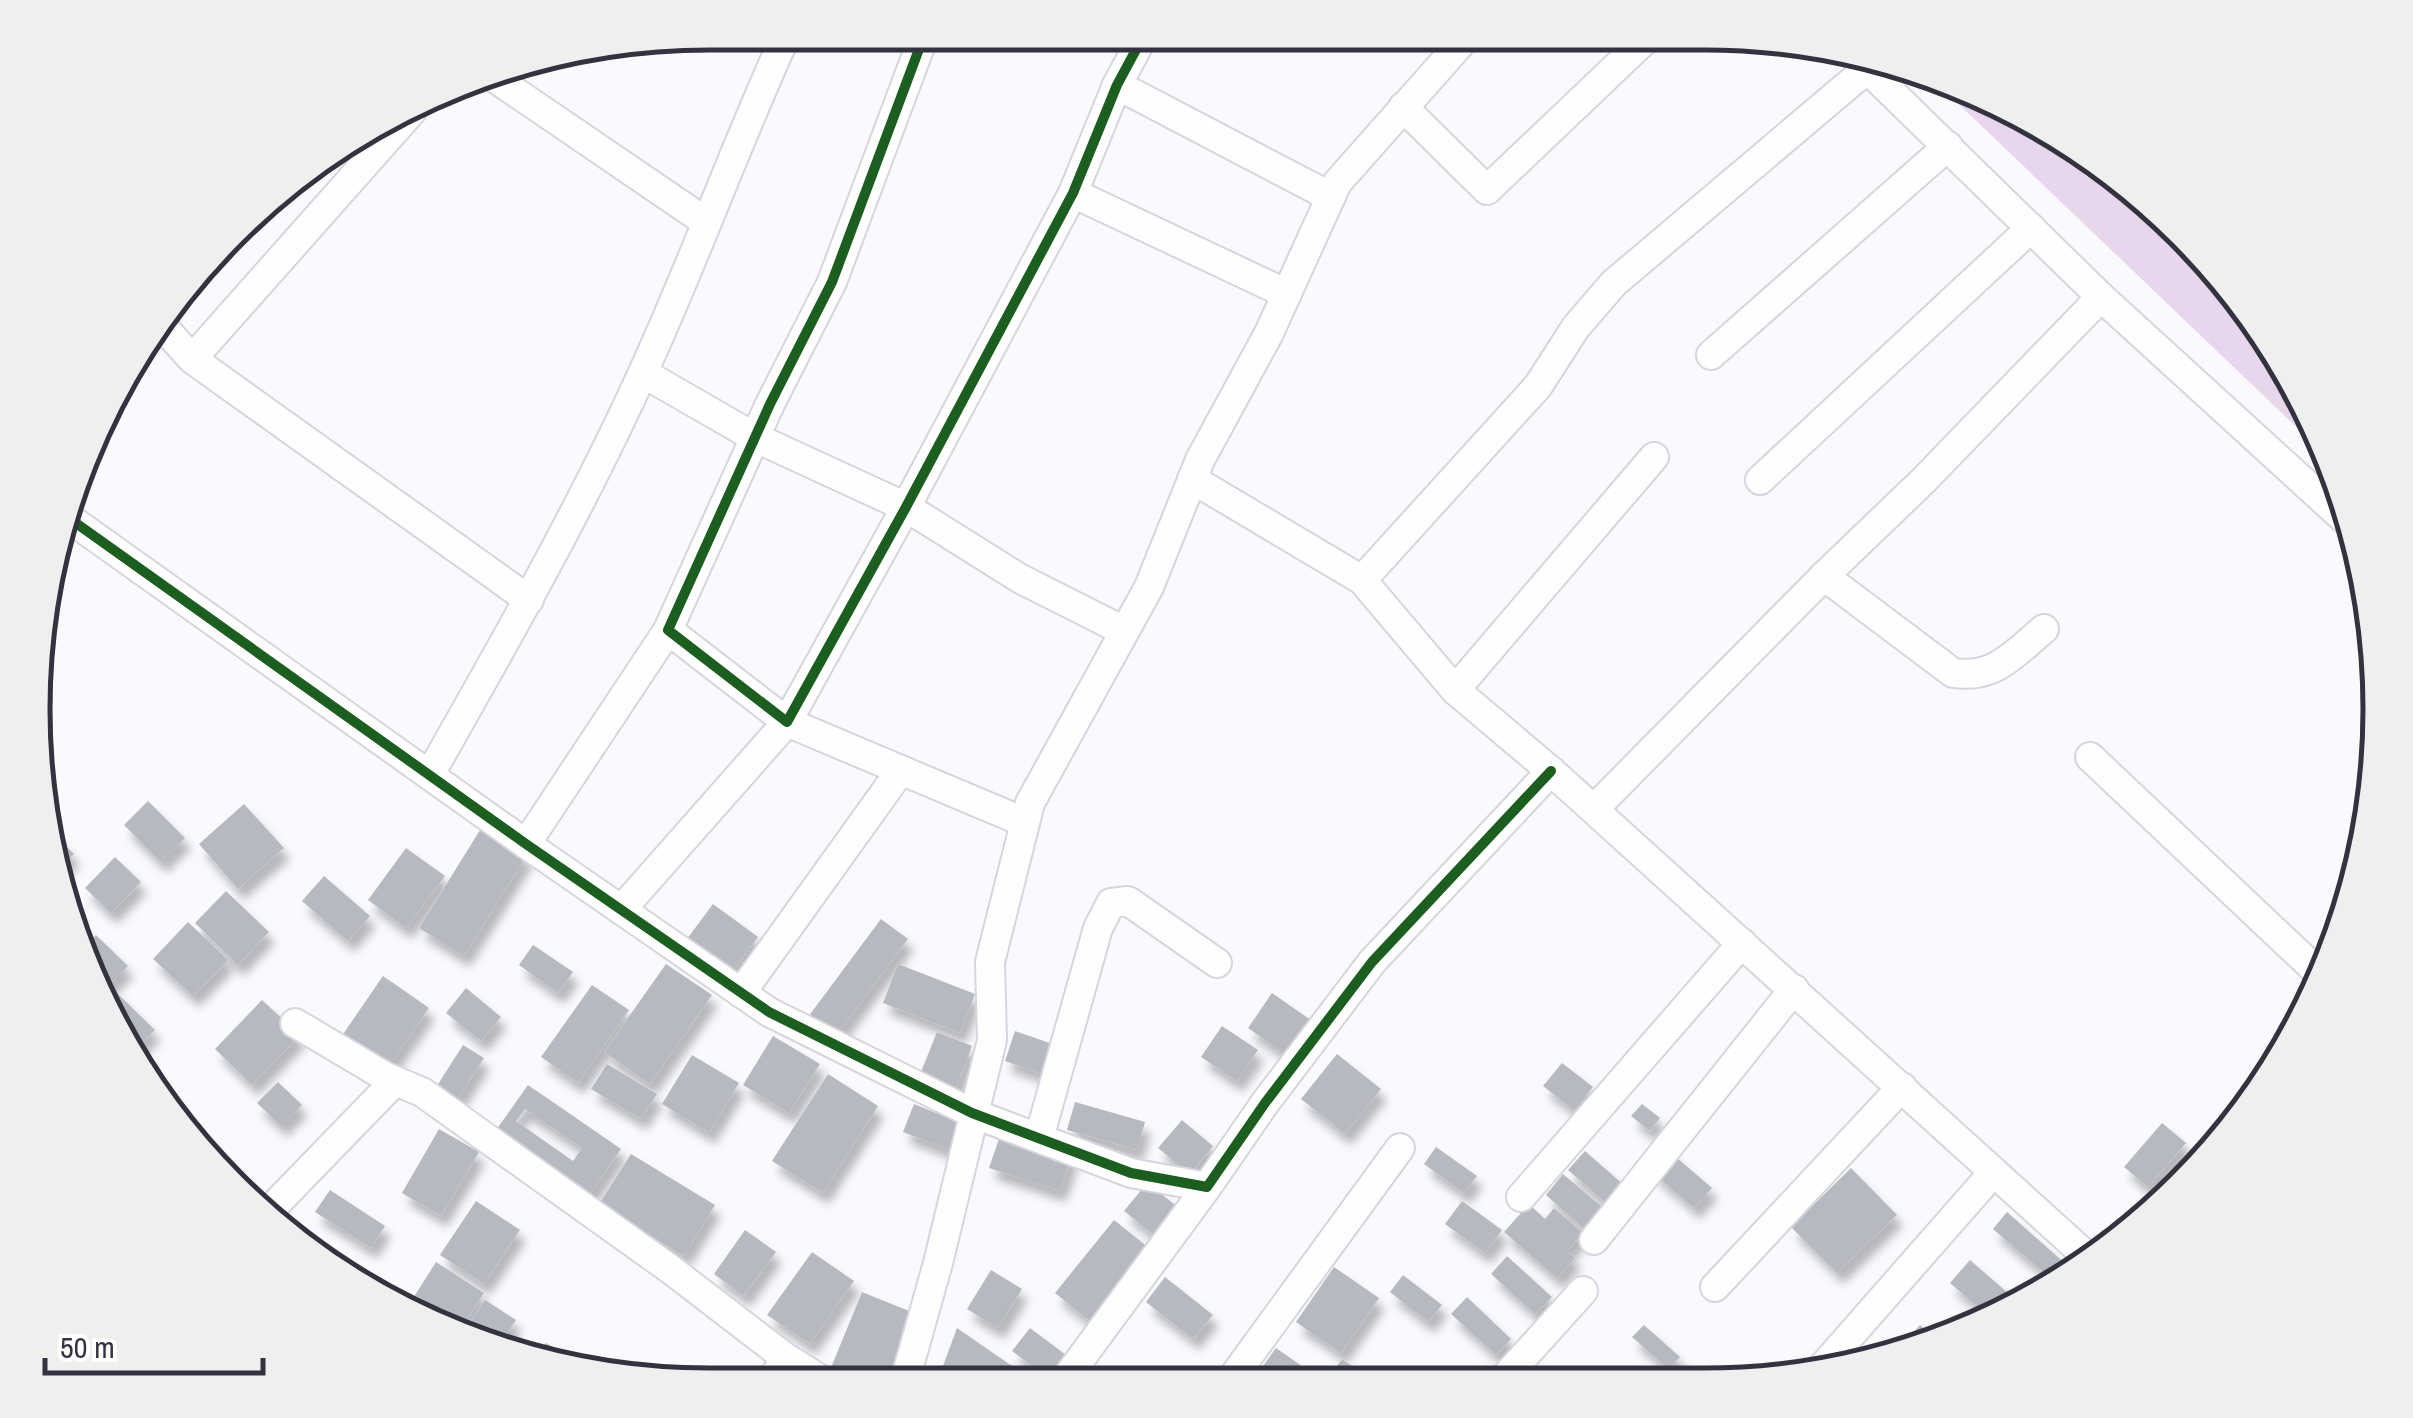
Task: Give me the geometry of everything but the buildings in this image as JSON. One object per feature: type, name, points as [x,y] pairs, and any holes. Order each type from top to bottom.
[{"type":"street","points":[[430,774],[529,600],[643,373],[779,50]]},
{"type":"street","points":[[526,844],[668,630],[832,282],[919,50]]},
{"type":"street","points":[[621,910],[786,722],[1073,193],[1117,85],[1136,50]]},
{"type":"street","points":[[908,1368],[992,1040],[990,962],[1030,804],[1149,587],[1192,479],[1287,294],[1337,182],[1455,50]]},
{"type":"street","points":[[1403,107],[1487,190],[1634,50]]},
{"type":"street","points":[[1362,580],[1538,386],[1576,327],[1614,283],[1854,67]]},
{"type":"street","points":[[1869,71],[2101,297],[2331,507]]},
{"type":"street","points":[[503,83],[706,222]]},
{"type":"street","points":[[1117,85],[1331,197]]},
{"type":"street","points":[[192,360],[396,129]]},
{"type":"street","points":[[1711,355],[1948,146]]},
{"type":"street","points":[[1073,193],[1287,294]]},
{"type":"street","points":[[1760,480],[2030,228]]},
{"type":"street","points":[[1594,810],[2101,297]]},
{"type":"street","points":[[168,333],[192,360],[529,600]]},
{"type":"street","points":[[643,373],[756,438],[906,506],[1019,578],[1124,631]]},
{"type":"street","points":[[1455,690],[1654,457]]},
{"type":"street","points":[[1192,479],[1362,580],[1455,690],[1551,771],[2080,1250]]},
{"type":"street","points":[[77,524],[769,1012],[972,1114],[1131,1173],[1207,1187]]},
{"type":"street","points":[[1824,576],[1953,673],[1971,676],[1991,672],[2044,629]]},
{"type":"street","points":[[668,630],[786,722],[1024,822]]},
{"type":"street","points":[[2090,757],[2311,966]]},
{"type":"street","points":[[741,993],[901,770]]},
{"type":"street","points":[[1074,1368],[1372,962],[1551,771]]},
{"type":"street","points":[[1039,1138],[1098,928],[1111,903],[1128,901],[1217,963]]},
{"type":"street","points":[[1521,1197],[1742,943]]},
{"type":"street","points":[[1594,1240],[1794,989]]},
{"type":"street","points":[[296,1023],[395,1081],[422,1092],[802,1368]]},
{"type":"street","points":[[276,1205],[395,1081]]},
{"type":"street","points":[[1715,1287],[1902,1087]]},
{"type":"street","points":[[1240,1368],[1400,1148]]},
{"type":"street","points":[[1833,1355],[1992,1174]]},
{"type":"street","points":[[1513,1368],[1583,1290]]},
{"type":"street","points":[[779,1368],[786,1358]]},
{"type":"shaded area","points":[[1953,99],[2034,138],[2070,161],[2170,243],[2252,343],[2301,432]]},
{"type":"cycle path","points":[[919,50],[832,282],[770,404],[668,630],[787,722],[1073,193],[1117,85],[1136,50]]},
{"type":"cycle path","points":[[77,524],[769,1012],[972,1113],[1131,1173],[1207,1187],[1372,962],[1551,771]]}]
